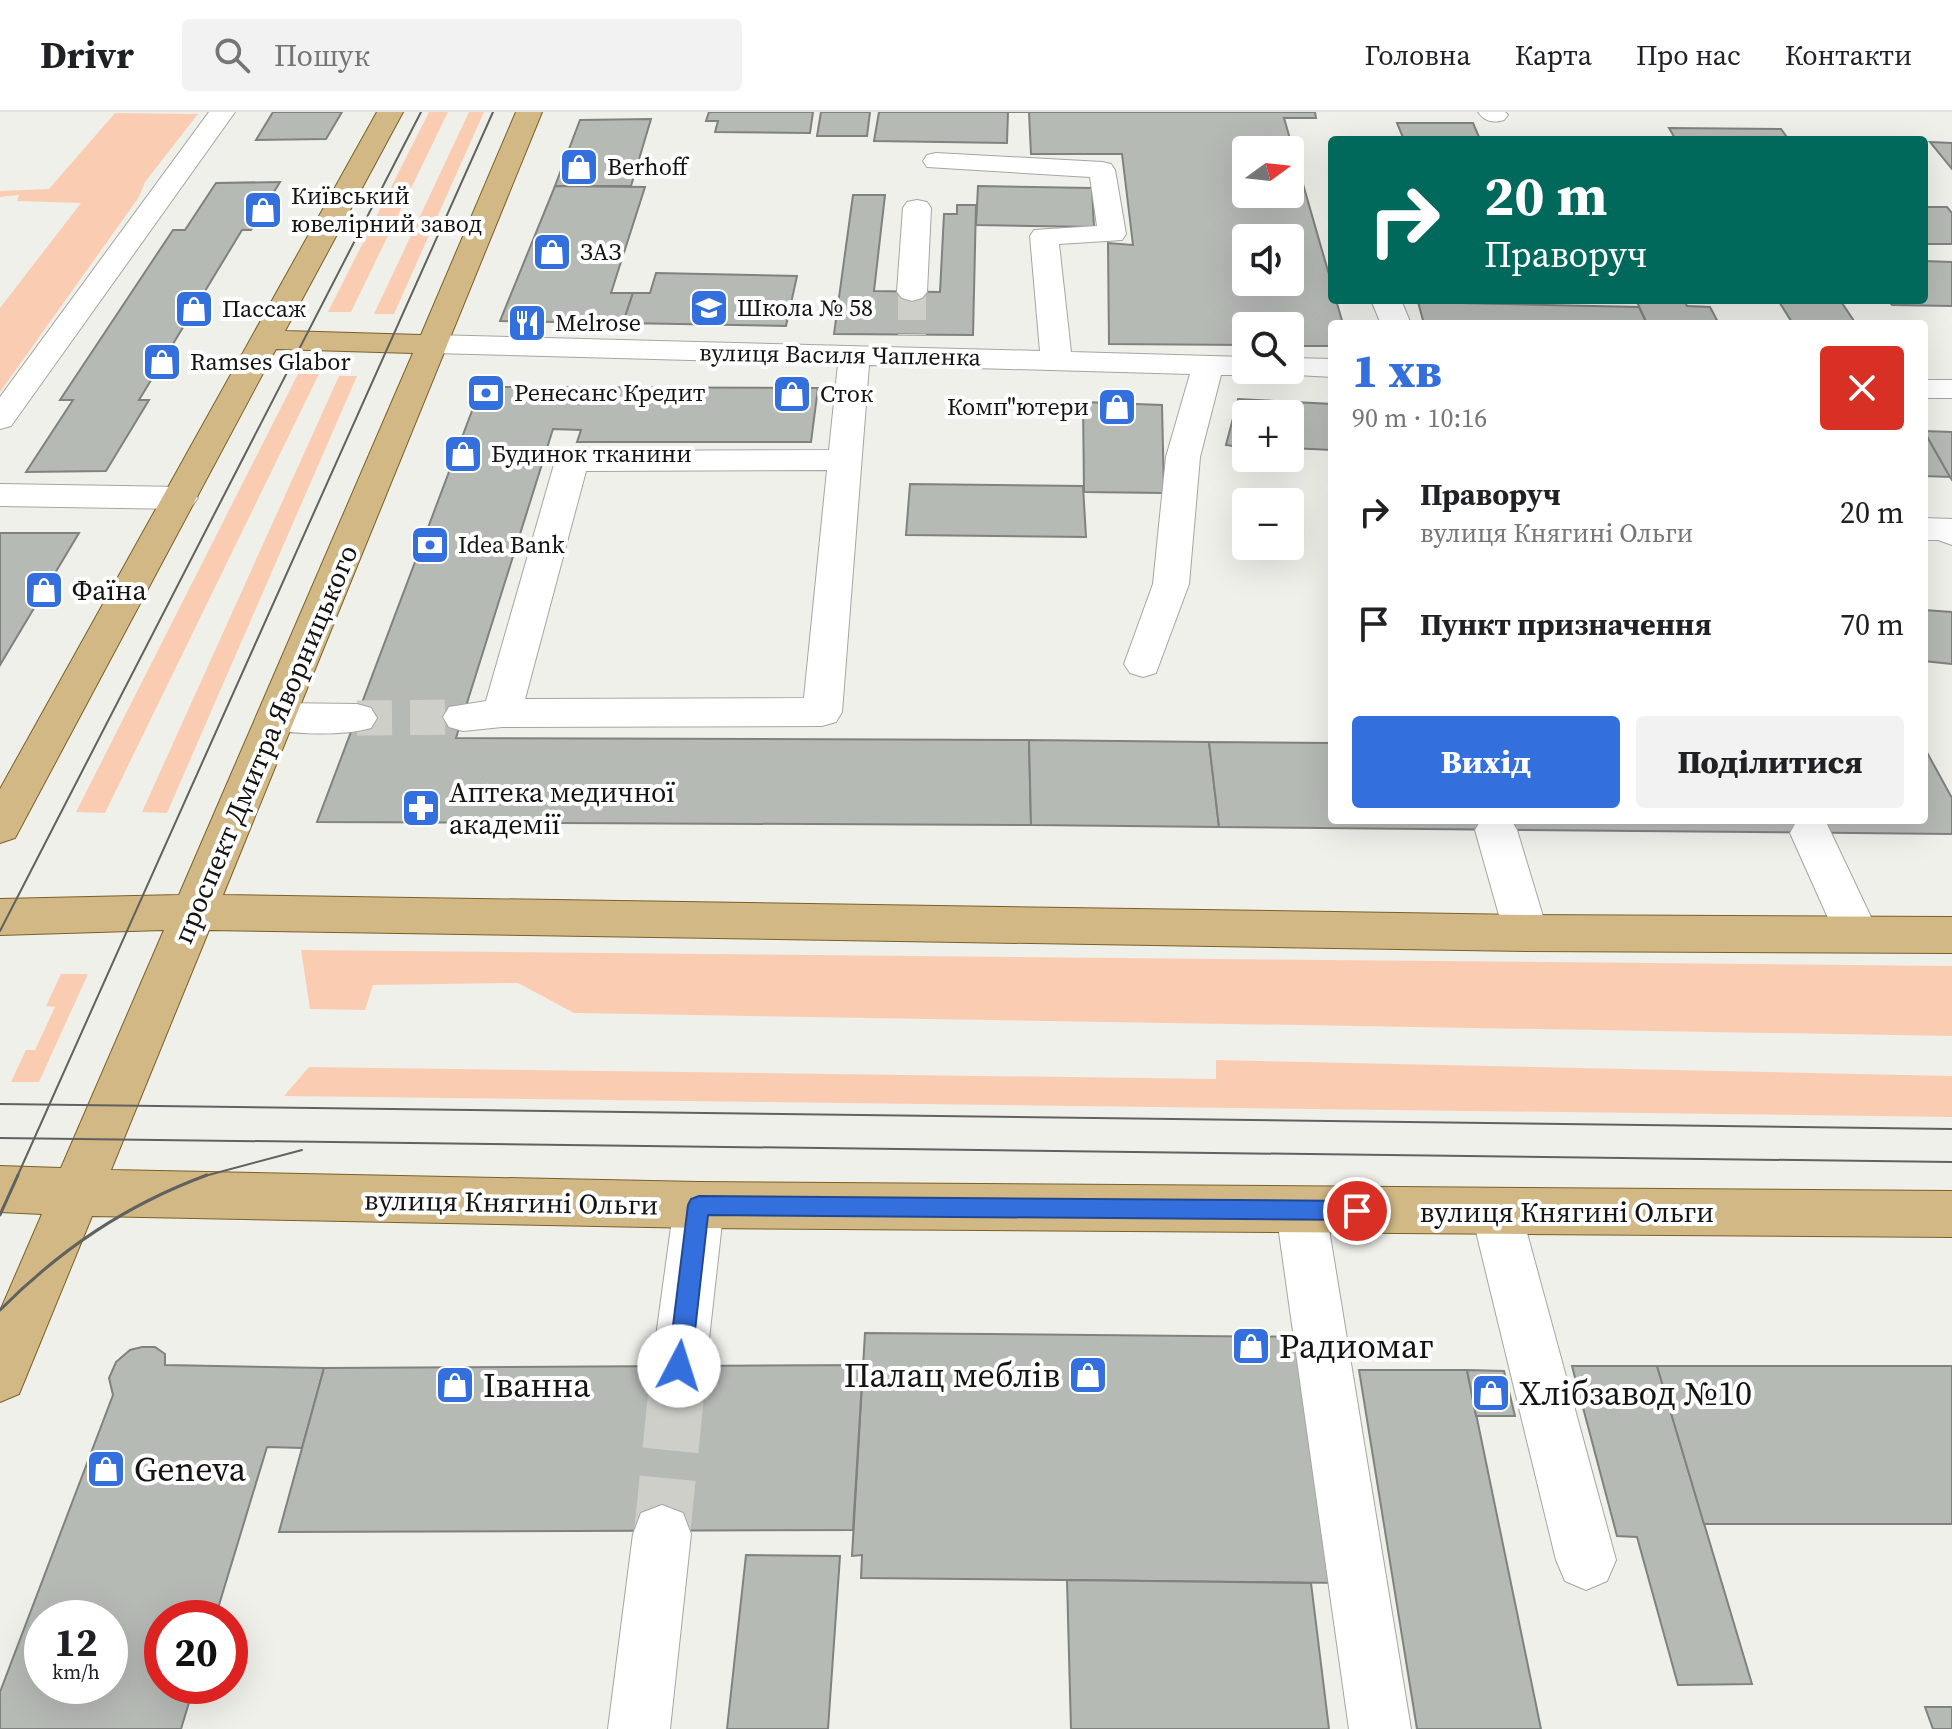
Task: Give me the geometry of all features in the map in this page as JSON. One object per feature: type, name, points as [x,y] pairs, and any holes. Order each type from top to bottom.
[{"type":"main road","points":[[0,827],[390,112]]},
{"type":"main road","name":"проспект Дмитра Яворницького","points":[[0,1375],[529,112]]},
{"type":"main road","points":[[266,340],[433,344]]},
{"type":"main road","points":[[0,917],[195,912],[1526,933],[1952,935]]},
{"type":"main road","name":"вулиця Княгині Ольги","points":[[0,1189],[699,1205],[1952,1214]]},
{"type":"street","points":[[0,419],[222,112]]},
{"type":"street","points":[[936,161],[1102,170],[1112,234],[1044,236],[1056,360]]},
{"type":"street","points":[[912,292],[917,208]]},
{"type":"street","name":"вулиця Василя Чапленка","points":[[433,344],[854,356],[910,346],[1056,360],[1232,366]]},
{"type":"street","points":[[463,717],[502,713],[822,712],[854,356]]},
{"type":"street","points":[[1143,664],[1171,584],[1183,457],[1205,384],[1206,365]]},
{"type":"street","points":[[1304,367],[1328,368]]},
{"type":"street","points":[[1928,389],[1952,389]]},
{"type":"street","points":[[502,713],[572,461],[844,460]]},
{"type":"street","points":[[0,495],[181,498]]},
{"type":"street","points":[[1928,529],[1949,529],[1952,534]]},
{"type":"street","points":[[276,717],[357,718]]},
{"type":"street","points":[[1496,830],[1526,933]]},
{"type":"street","points":[[1811,833],[1857,934]]},
{"type":"street","points":[[679,1366],[699,1205]]},
{"type":"street","points":[[1301,1211],[1380,1729]]},
{"type":"street","points":[[1496,1211],[1586,1560]]},
{"type":"street","points":[[639,1729],[662,1534]]},
{"type":"shaded area","points":[[429,112],[448,112],[351,312],[328,312]]},
{"type":"shaded area","points":[[469,112],[484,112],[394,314],[374,314]]},
{"type":"shaded area","points":[[115,113],[198,114],[145,182],[139,197],[0,392],[0,308],[81,203],[17,201],[19,195],[0,197],[0,191],[49,189]]},
{"type":"shaded area","points":[[298,374],[319,374],[105,813],[76,812]]},
{"type":"shaded area","points":[[339,376],[357,376],[167,813],[142,812]]},
{"type":"shaded area","points":[[301,950],[1952,966],[1952,1036],[574,1013],[518,983],[373,985],[365,1010],[310,1009]]},
{"type":"shaded area","points":[[61,974],[88,974],[39,1082],[11,1082],[26,1050],[35,1050],[55,1007],[46,1006]]},
{"type":"shaded area","points":[[1216,1060],[1952,1076],[1952,1117],[284,1096],[309,1067],[1216,1079]]},
{"type":"building","points":[[273,112],[342,112],[326,139],[256,140]]},
{"type":"building","points":[[709,112],[813,112],[810,133],[715,132],[718,121],[706,121]]},
{"type":"building","points":[[821,112],[870,112],[867,136],[817,136]]},
{"type":"building","points":[[879,112],[1008,112],[1007,143],[874,141]]},
{"type":"building","points":[[1029,112],[1315,112],[1316,118],[1284,118],[1289,136],[1232,136],[1232,208],[1304,208],[1304,188],[1328,271],[1328,304],[1337,304],[1342,320],[1328,320],[1328,346],[1304,346],[1304,312],[1232,312],[1232,345],[1109,344],[1108,243],[1133,245],[1122,154],[1031,154]]},
{"type":"building","points":[[651,119],[631,186],[555,186],[580,120]]},
{"type":"building","points":[[1397,123],[1473,123],[1479,136],[1402,136]]},
{"type":"building","points":[[1669,128],[1781,129],[1786,136],[1674,136]]},
{"type":"building","points":[[1930,142],[1952,143],[1952,169]]},
{"type":"building","points":[[280,182],[251,230],[242,230],[139,400],[149,400],[106,471],[26,472],[73,400],[60,400],[173,230],[185,230],[216,183]]},
{"type":"building","points":[[555,186],[645,187],[611,293],[633,293],[623,323],[500,321]]},
{"type":"building","points":[[978,186],[1092,188],[1094,227],[976,225]]},
{"type":"building","points":[[853,195],[885,195],[874,291],[940,292],[944,214],[957,214],[957,205],[976,205],[973,335],[834,334]]},
{"type":"building","points":[[1928,207],[1947,207],[1952,213],[1952,244],[1928,244]]},
{"type":"building","points":[[1928,261],[1952,262],[1952,306],[1892,305],[1928,304]]},
{"type":"building","name":"Школа № 58","points":[[656,273],[797,276],[786,326],[623,323],[633,293],[650,293]]},
{"type":"building","points":[[1419,304],[1639,307],[1645,320],[1423,320]]},
{"type":"building","points":[[1638,304],[1710,307],[1717,320],[1645,320]]},
{"type":"building","points":[[1780,304],[1843,304],[1853,320],[1790,320]]},
{"type":"building","points":[[481,387],[818,388],[811,442],[577,442],[581,430],[553,429],[456,738],[1029,740],[1031,825],[317,822]]},
{"type":"building","points":[[1083,402],[1162,405],[1164,493],[1084,492]]},
{"type":"building","points":[[1304,403],[1328,404],[1328,450],[1304,449]]},
{"type":"building","points":[[1232,422],[1232,446],[1226,445]]},
{"type":"building","points":[[1928,431],[1952,432],[1952,480],[1928,438]]},
{"type":"building","points":[[1928,438],[1950,477],[1928,476]]},
{"type":"building","points":[[910,484],[1083,486],[1086,537],[906,535]]},
{"type":"building","points":[[0,533],[79,533],[0,665]]},
{"type":"building","points":[[1928,610],[1952,612],[1952,664],[1928,661]]},
{"type":"building","points":[[1029,740],[1209,742],[1219,827],[1031,825]]},
{"type":"building","points":[[1209,742],[1328,743],[1328,824],[1928,824],[1928,754],[1952,798],[1952,834],[1219,827]]},
{"type":"building","points":[[865,1333],[1313,1337],[1347,1583],[861,1578],[862,1555],[852,1556]]},
{"type":"building","points":[[155,1347],[165,1354],[165,1365],[324,1368],[302,1448],[267,1447],[220,1600],[144,1600],[144,1704],[189,1704],[181,1729],[0,1729],[0,1692],[24,1629],[24,1704],[128,1704],[128,1600],[35,1600],[113,1395],[109,1378],[116,1362],[130,1350]]},
{"type":"building","points":[[863,1365],[853,1530],[279,1532],[324,1368]]},
{"type":"building","points":[[1572,1366],[1657,1366],[1752,1684],[1678,1685],[1637,1537],[1617,1536]]},
{"type":"building","points":[[1657,1366],[1952,1366],[1952,1524],[1704,1524]]},
{"type":"building","points":[[1359,1370],[1467,1370],[1541,1729],[1417,1729]]},
{"type":"building","name":"Хлібзавод №10","points":[[1467,1370],[1504,1371],[1515,1416],[1476,1416]]},
{"type":"building","points":[[746,1555],[840,1556],[828,1729],[727,1729]]},
{"type":"building","points":[[1067,1580],[1311,1583],[1329,1729],[1071,1729]]},
{"type":"building","points":[[1925,1707],[1952,1707],[1952,1729],[1933,1729]]},
{"type":"tunnel","points":[[912,292],[912,335]]},
{"type":"tunnel","points":[[357,718],[463,717]]},
{"type":"tunnel","points":[[662,1534],[679,1366]]},
{"type":"tram line","points":[[0,931],[421,112]]},
{"type":"tram line","points":[[49,1105],[493,112]]},
{"type":"tram line","points":[[0,1104],[49,1105]]},
{"type":"tram line","points":[[34,1138],[49,1105]]},
{"type":"tram line","points":[[49,1105],[1952,1129]]},
{"type":"tram line","points":[[0,1138],[34,1138]]},
{"type":"tram line","points":[[17,1177],[34,1138]]},
{"type":"tram line","points":[[34,1138],[1952,1162]]},
{"type":"tram line","points":[[204,1176],[302,1150]]},
{"type":"tram line","points":[[0,1215],[18,1175]]},
{"type":"tram line","points":[[0,1310],[47,1267],[96,1231],[149,1200],[204,1176]]},
{"type":"place","name":"Berhoff","points":[[579,167]]},
{"type":"place","name":"Київський ювелірний завод","points":[[263,210]]},
{"type":"place","name":"ЗАЗ","points":[[552,252]]},
{"type":"place","name":"Школа № 58","points":[[709,308]]},
{"type":"place","name":"Пассаж","points":[[194,309]]},
{"type":"place","name":"Melrose","points":[[527,323]]},
{"type":"place","name":"Ramses Glabor","points":[[162,362]]},
{"type":"place","name":"Ренесанс Кредит","points":[[486,393]]},
{"type":"place","name":"Сток","points":[[792,394]]},
{"type":"place","name":"Комп\"ютери","points":[[1117,407]]},
{"type":"place","name":"Будинок тканини","points":[[463,454]]},
{"type":"place","name":"Idea Bank","points":[[430,545]]},
{"type":"place","name":"Фаїна","points":[[44,590]]},
{"type":"place","name":"Аптека медичної академії","points":[[421,808]]},
{"type":"place","name":"Радиомаг","points":[[1251,1346]]},
{"type":"place","name":"Палац меблів","points":[[1088,1375]]},
{"type":"place","name":"Іванна","points":[[455,1385]]},
{"type":"place","name":"Хлібзавод №10","points":[[1491,1393]]},
{"type":"place","name":"Geneva","points":[[106,1469]]},
{"type":"route","points":[[679,1366],[699,1205],[1357,1211]]}]
